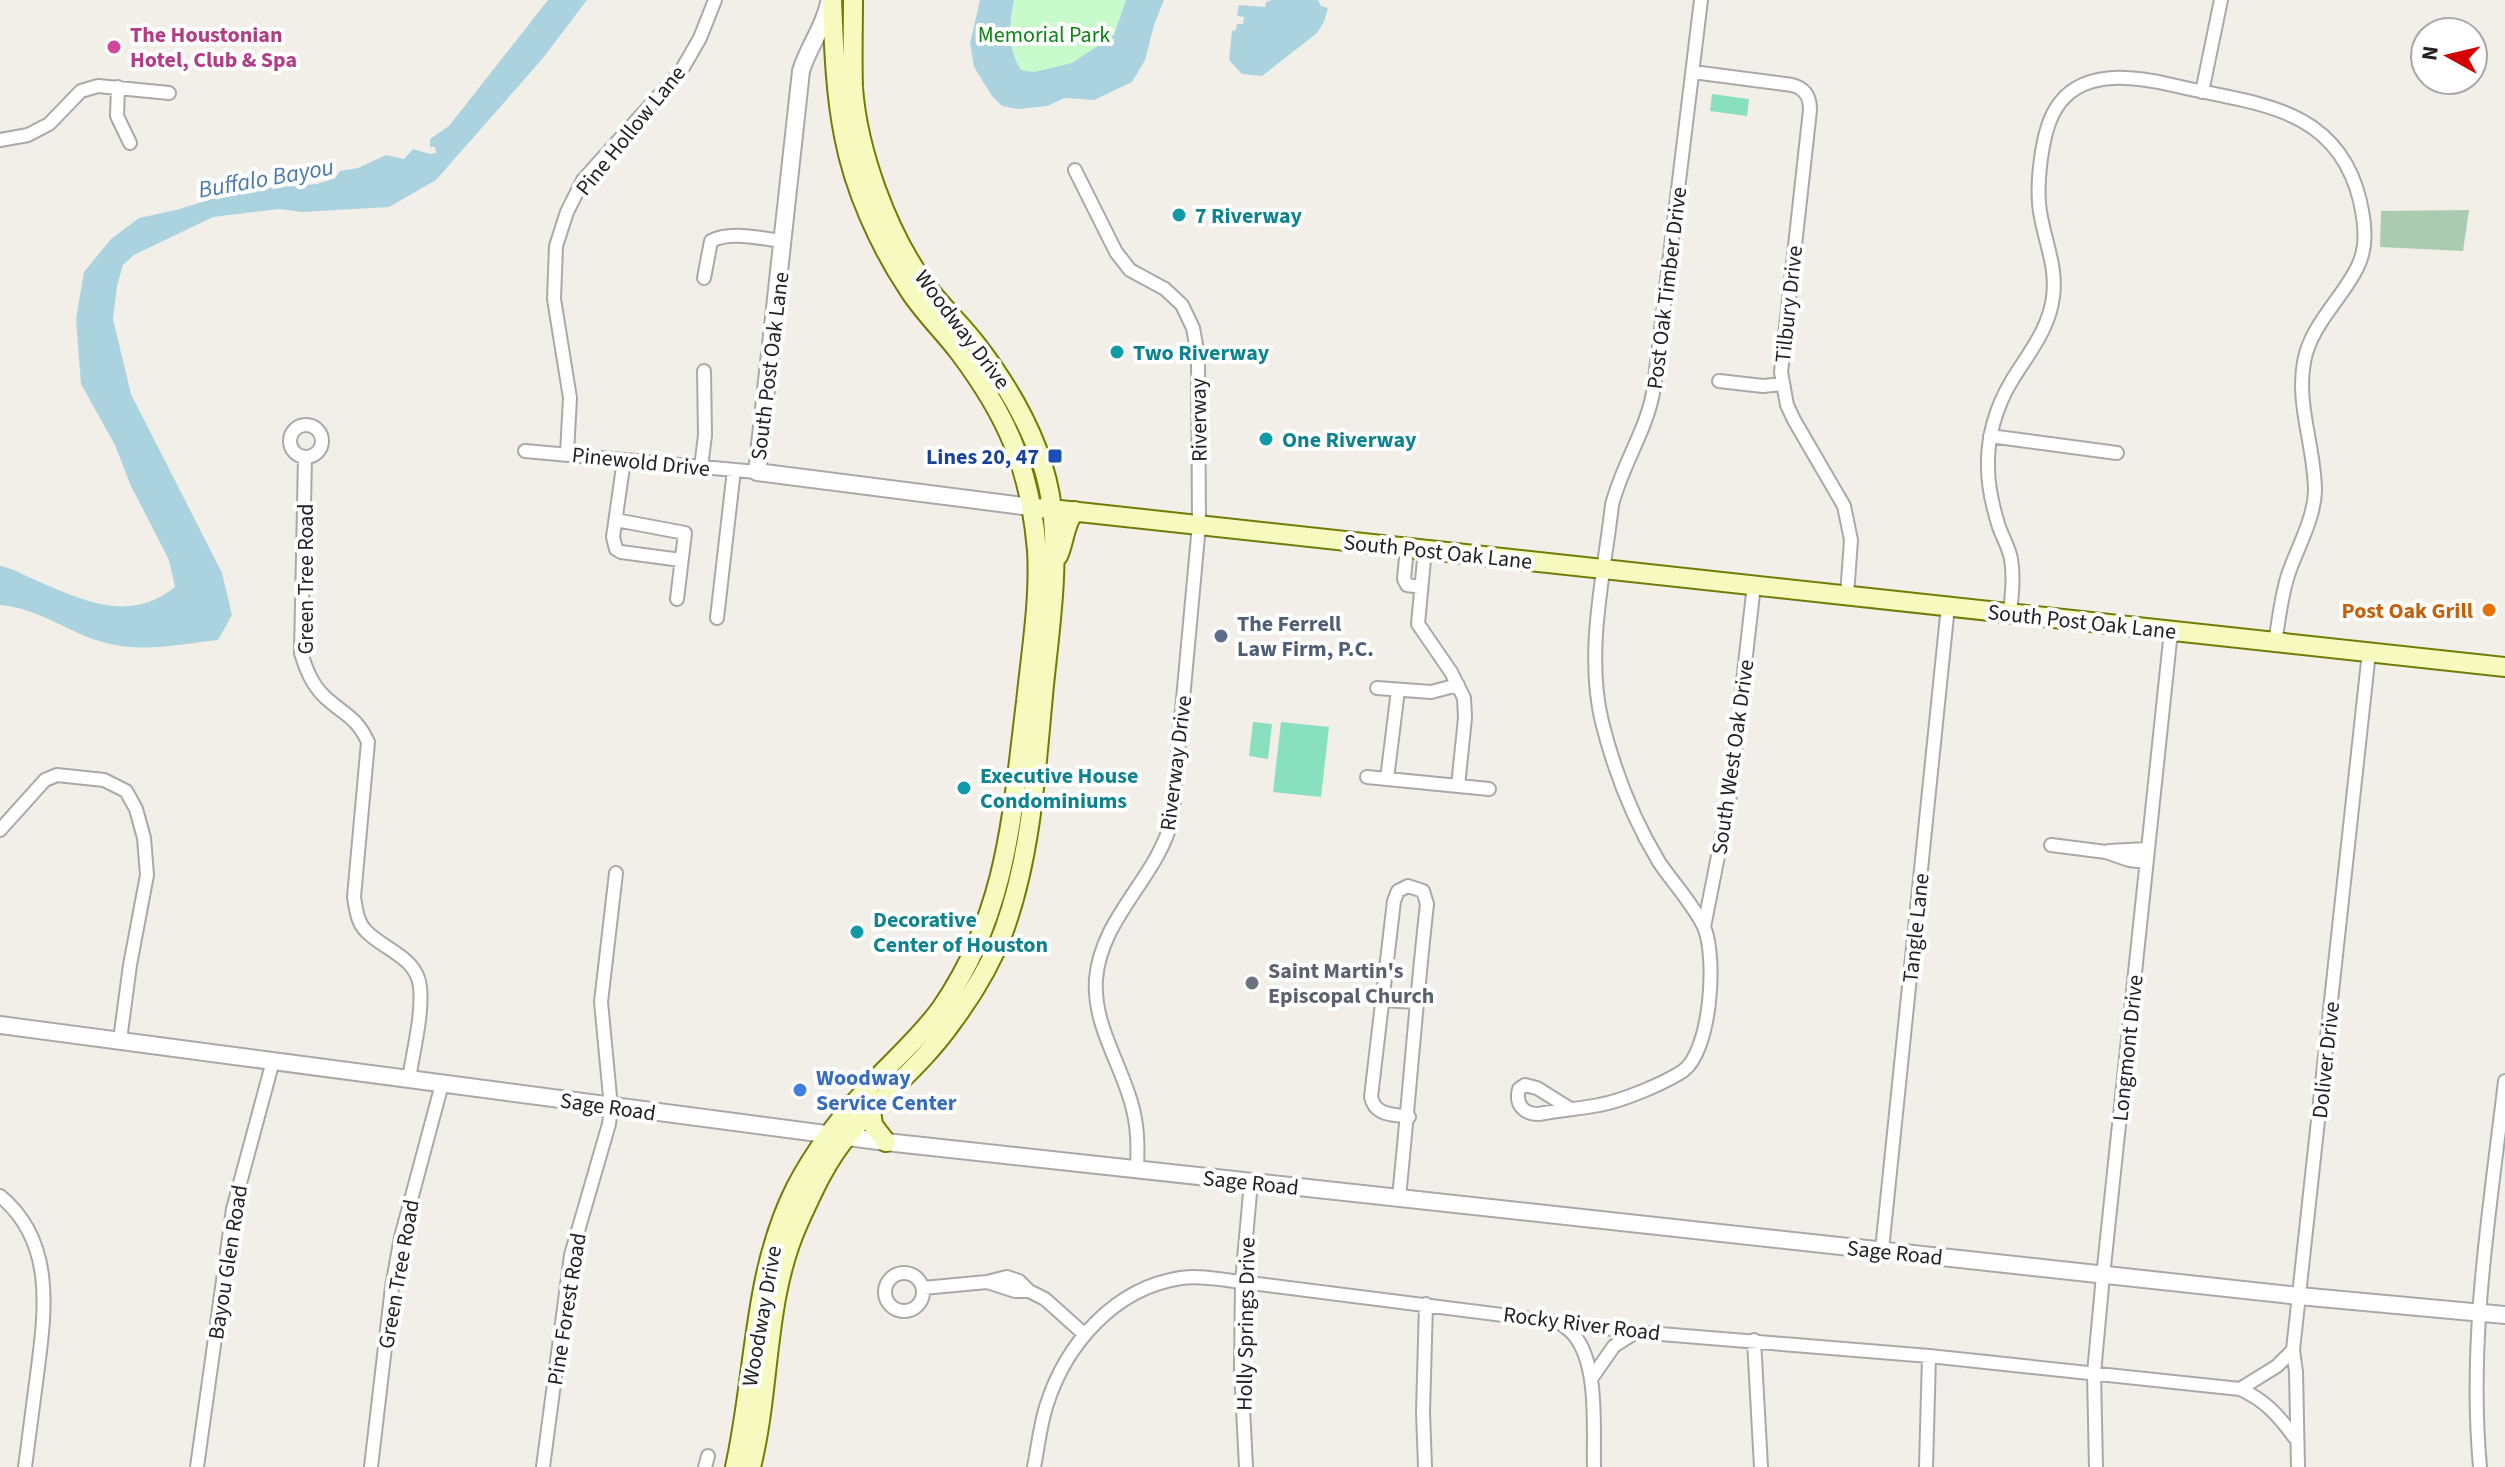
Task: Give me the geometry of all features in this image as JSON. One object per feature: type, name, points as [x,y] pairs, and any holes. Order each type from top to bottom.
[{"type":"main road","name":"Woodway Drive","points":[[831,0],[835,69],[848,104]]},
{"type":"main road","name":"Woodway Drive","points":[[838,1135],[871,1110],[952,1023],[982,976],[1004,930],[1054,565],[1052,509],[1039,454],[1012,393],[952,329],[909,291],[883,226],[855,179],[844,136],[853,0]]},
{"type":"main road","name":"Woodway Drive","points":[[952,329],[995,403],[1019,454],[1037,552],[1036,682]]},
{"type":"main road","name":"South Post Oak Lane","points":[[1031,507],[2505,667]]},
{"type":"main road","points":[[1054,565],[1064,544],[1067,524],[1075,511]]},
{"type":"main road","name":"Woodway Drive","points":[[735,1467],[759,1367],[776,1261],[813,1193],[838,1135],[940,1009],[968,965],[1016,852]]},
{"type":"main road","points":[[871,1110],[873,1125],[886,1142]]},
{"type":"main road","name":"Woodway Drive","points":[[751,1467],[757,1444],[759,1367]]},
{"type":"street","name":"Pine Hollow Lane","points":[[567,453],[570,398],[554,299],[556,246],[567,212],[583,180],[681,71],[700,38],[715,0]]},
{"type":"street","name":"South Post Oak Lane","points":[[831,0],[822,27],[805,57],[757,472],[1031,507]]},
{"type":"street","name":"Post Oak Timber Drive","points":[[1701,0],[1652,403],[1616,486],[1594,663],[1602,724],[1624,789],[1649,845],[1704,927]]},
{"type":"street","points":[[2202,92],[2221,0]]},
{"type":"street","points":[[801,87],[811,62],[816,58],[823,58],[835,69]]},
{"type":"street","name":"Tilbury Drive","points":[[1693,72],[1792,85],[1804,89],[1807,94],[1810,110],[1781,356],[1782,384],[1794,420],[1844,506],[1851,540],[1847,595]]},
{"type":"street","points":[[2010,613],[2014,581],[2010,555],[1990,495],[1990,436],[1999,407],[2041,335],[2053,301],[2054,263],[2040,216],[2039,194],[2045,142],[2056,108],[2080,87],[2091,81],[2138,77],[2279,108],[2318,129],[2344,158],[2357,189],[2366,233],[2359,266],[2315,332],[2304,361],[2303,400],[2313,457],[2315,494],[2310,520],[2287,579],[2275,642]]},
{"type":"street","points":[[0,140],[28,135],[49,124],[81,91],[98,86],[169,93]]},
{"type":"street","points":[[118,87],[117,116],[130,143]]},
{"type":"street","name":"Riverway","points":[[1075,170],[1116,252],[1130,270],[1165,289],[1182,305],[1193,328],[1198,356],[1199,525]]},
{"type":"street","points":[[704,278],[711,241],[718,237],[783,241]]},
{"type":"street","points":[[701,467],[705,435],[704,371]]},
{"type":"street","points":[[1719,381],[1763,386],[1782,384]]},
{"type":"street","points":[[1990,436],[2117,453]]},
{"type":"street","name":"Pinewold Drive","points":[[525,451],[757,472]]},
{"type":"street","name":"Green Tree Road","points":[[305,457],[301,653],[308,675],[324,696],[360,726],[368,742],[354,897],[357,915],[365,930],[415,970],[420,987],[409,1079]]},
{"type":"street","points":[[624,460],[614,544],[621,552],[681,560]]},
{"type":"street","points":[[717,618],[734,470]]},
{"type":"street","points":[[616,520],[685,533],[677,599]]},
{"type":"street","name":"Riverway Drive","points":[[1137,1169],[1138,1129],[1130,1099],[1104,1035],[1096,980],[1107,940],[1155,864],[1172,819],[1199,525]]},
{"type":"street","points":[[1416,548],[1404,579],[1407,585],[1421,587],[1418,624],[1464,698],[1458,786]]},
{"type":"street","name":"South West Oak Drive","points":[[1704,927],[1730,795],[1754,585]]},
{"type":"street","name":"Tangle Lane","points":[[1882,1250],[1948,606]]},
{"type":"street","name":"Longmont Drive","points":[[2096,1467],[2094,1373],[2171,631]]},
{"type":"street","name":"Doliver Drive","points":[[2298,1467],[2293,1350],[2369,652]]},
{"type":"street","points":[[1377,688],[1431,692],[1458,685]]},
{"type":"street","points":[[1387,779],[1398,690]]},
{"type":"street","points":[[0,830],[45,780],[57,775],[104,780],[126,791],[144,838],[147,875],[120,1040]]},
{"type":"street","points":[[1367,777],[1489,789]]},
{"type":"street","points":[[2051,845],[2147,855]]},
{"type":"street","name":"Pine Forest Road","points":[[543,1467],[571,1255],[609,1124],[611,1107],[601,1002],[616,873]]},
{"type":"street","points":[[1399,1197],[1409,1117],[1416,1002],[1427,904],[1423,891],[1412,886],[1401,888],[1394,898],[1372,1101],[1380,1112],[1409,1117]]},
{"type":"street","points":[[1569,1108],[1615,1101],[1677,1074],[1693,1061],[1701,1041],[1711,975],[1704,927]]},
{"type":"street","points":[[1383,1000],[1416,1002]]},
{"type":"street","name":"Sage Road","points":[[0,1025],[886,1142],[2299,1296],[2505,1315]]},
{"type":"street","name":"Bayou Glen Road","points":[[197,1467],[233,1209],[273,1061]]},
{"type":"street","points":[[2480,1467],[2476,1421],[2479,1312],[2505,1081]]},
{"type":"street","name":"Green Tree Road","points":[[371,1467],[399,1249],[442,1084]]},
{"type":"street","name":"Holly Springs Drive","points":[[1246,1467],[1241,1369],[1242,1282],[1251,1182]]},
{"type":"street","points":[[0,1196],[22,1221],[43,1275],[45,1309],[25,1467]]},
{"type":"street","points":[[923,1288],[1007,1277],[1019,1281],[1029,1291],[1045,1299],[1084,1334]]},
{"type":"street","name":"Rocky River Road","points":[[1034,1467],[1046,1407],[1074,1347],[1084,1334],[1114,1306],[1159,1284],[1182,1278],[1242,1282],[1636,1332],[1929,1356],[2240,1389],[2256,1396],[2277,1413],[2295,1438]]},
{"type":"street","points":[[1425,1467],[1426,1304]]},
{"type":"street","points":[[1559,1322],[1574,1335],[1586,1359],[1591,1379],[1594,1467]]},
{"type":"street","points":[[1591,1379],[1614,1346],[1636,1332]]},
{"type":"street","points":[[1754,1340],[1761,1467]]},
{"type":"street","points":[[2240,1389],[2277,1366],[2293,1350]]},
{"type":"street","points":[[1926,1467],[1929,1356]]},
{"type":"green space","name":"Memorial Park","points":[[1014,0],[1126,0],[1114,35],[1072,64],[1034,72],[1021,70],[1013,53],[1011,28]]},
{"type":"green space","points":[[1712,94],[1749,99],[1747,116],[1710,111]]},
{"type":"green space","points":[[2469,210],[2463,251],[2380,247],[2381,211]]},
{"type":"green space","points":[[1253,722],[1272,724],[1268,759],[1249,756]]},
{"type":"green space","points":[[1281,722],[1329,727],[1321,797],[1273,792]]},
{"type":"water","points":[[548,0],[587,0],[543,58],[436,180],[389,207],[302,212],[280,209],[213,217],[134,255],[123,265],[113,319],[131,394],[222,573],[232,615],[218,640],[162,647],[120,646],[93,639],[28,611],[0,605],[0,566],[70,595],[105,605],[140,604],[158,598],[175,587],[169,560],[130,484],[115,445],[81,384],[76,319],[84,272],[111,239],[139,218],[238,191],[317,184],[335,178],[340,171],[358,168],[386,155],[404,159],[413,149],[436,153],[435,147],[430,147],[430,139],[449,126]]},
{"type":"water","points":[[980,0],[1014,0],[1010,27],[1013,53],[1021,70],[1034,72],[1072,63],[1114,35],[1126,0],[1164,0],[1145,60],[1132,82],[1094,100],[1065,98],[1047,106],[1018,109],[1002,106],[974,67],[970,43]]},
{"type":"water","points":[[1318,0],[1321,6],[1328,8],[1317,33],[1262,76],[1242,74],[1229,60],[1232,31],[1236,30],[1237,24],[1243,24],[1244,17],[1237,16],[1239,5],[1265,7],[1266,2]]},
{"type":"place","name":"The Houstonian Hotel, Club & Spa","points":[[114,47]]},
{"type":"place","name":"7 Riverway","points":[[1179,215]]},
{"type":"place","name":"Two Riverway","points":[[1117,352]]},
{"type":"place","name":"One Riverway","points":[[1266,439]]},
{"type":"place","name":"Lines 20, 47","points":[[1055,456]]},
{"type":"place","name":"Post Oak Grill","points":[[2489,610]]},
{"type":"place","name":"The Ferrell Law Firm, P.C.","points":[[1221,636]]},
{"type":"place","name":"Executive House Condominiums","points":[[964,788]]},
{"type":"place","name":"Decorative Center of Houston","points":[[857,932]]},
{"type":"place","name":"Saint Martin's Episcopal Church","points":[[1252,983]]},
{"type":"place","name":"Woodway Service Center","points":[[800,1090]]},
{"type":"water label","name":"Buffalo Bayou","points":[[266,178]]}]
